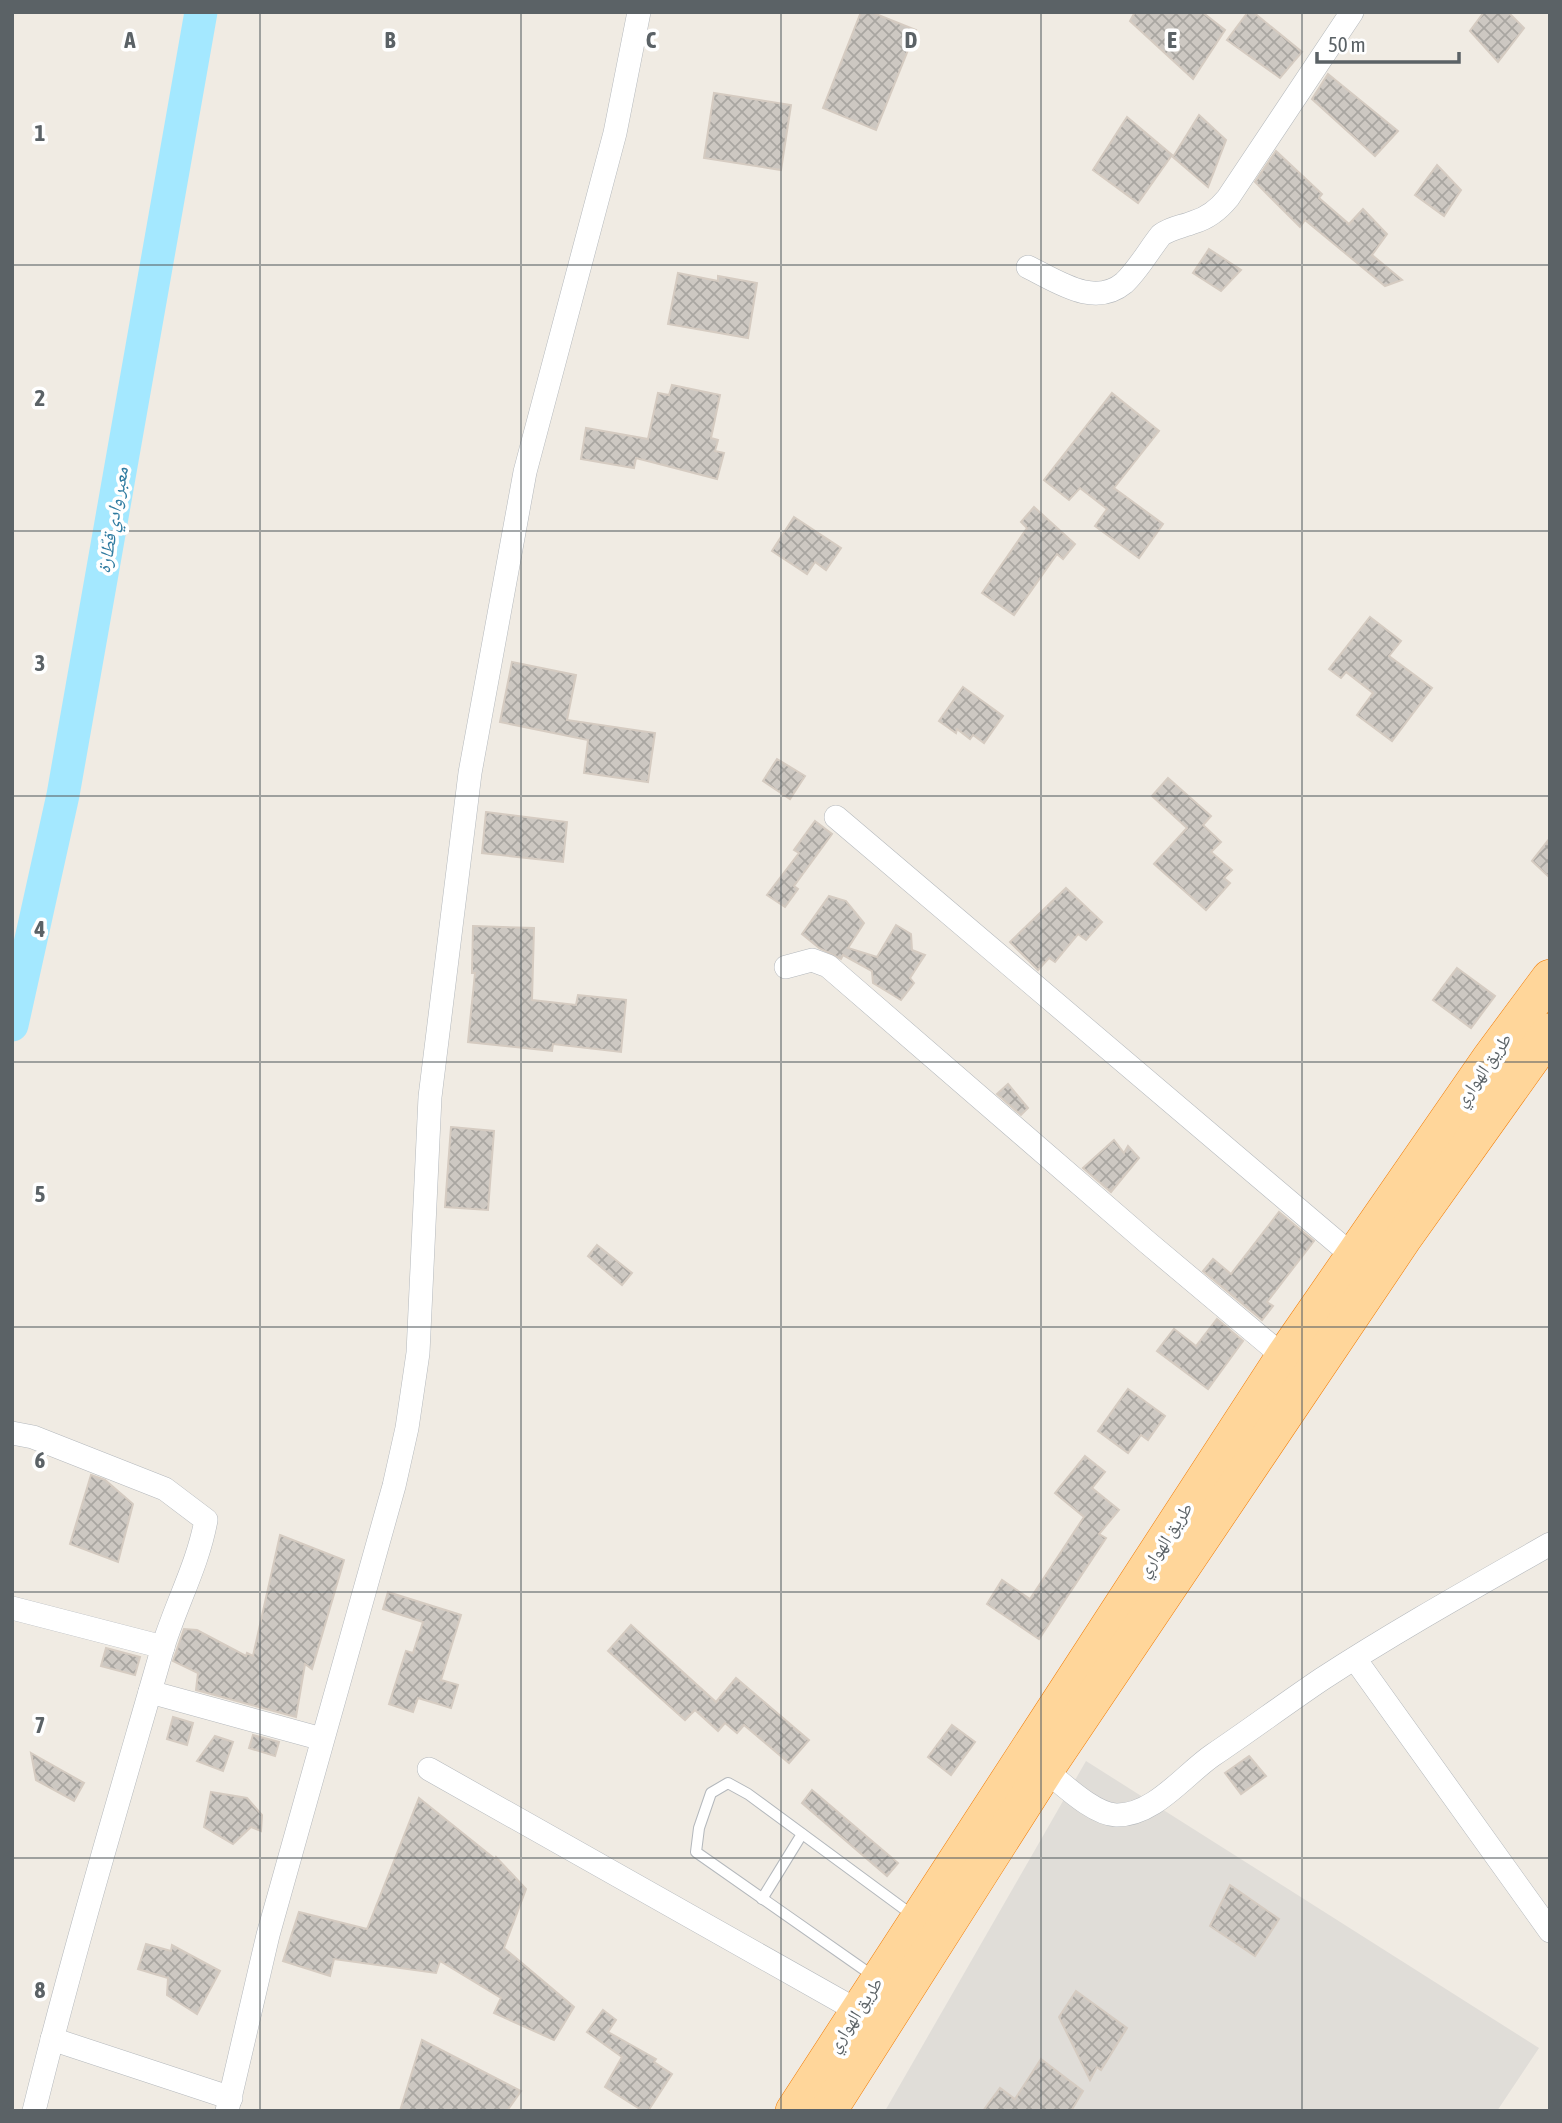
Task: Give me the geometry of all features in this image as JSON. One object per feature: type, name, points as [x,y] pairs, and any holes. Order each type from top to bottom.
[{"type":"highway","name":"طريق الهواري","points":[[794,2111],[1284,1357],[1490,1059],[1550,978]]},
{"type":"highway","name":"طريق الهواري","points":[[828,2111],[1045,1770],[1404,1237],[1550,1031]]},
{"type":"street","points":[[52,2039],[229,2104],[268,1935],[394,1486],[407,1427],[418,1353],[430,1097],[472,760],[525,472],[615,133],[639,12]]},
{"type":"street","points":[[1028,267],[1080,292],[1105,294],[1125,282],[1161,235],[1175,226],[1195,222],[1214,212],[1228,198],[1352,12]]},
{"type":"street","points":[[836,817],[1353,1256]]},
{"type":"street","points":[[786,967],[812,960],[828,966],[1284,1357]]},
{"type":"street","points":[[12,1433],[33,1437],[165,1489],[206,1520],[201,1546],[163,1647],[34,2111]]},
{"type":"street","points":[[1045,1770],[1100,1811],[1115,1815],[1135,1812],[1173,1790],[1204,1761],[1354,1659],[1550,1544]]},
{"type":"street","points":[[12,1608],[163,1647]]},
{"type":"street","points":[[1354,1659],[1550,1931]]},
{"type":"street","points":[[150,1692],[322,1739]]},
{"type":"street","points":[[429,1769],[858,2011]]},
{"type":"lane","points":[[878,1979],[696,1852],[699,1828],[711,1793],[728,1783],[748,1794],[918,1919]]},
{"type":"lane","points":[[762,1899],[802,1834]]},
{"type":"shaded area","points":[[1086,1761],[1539,2048],[1497,2111],[885,2111]]},
{"type":"building","points":[[861,12],[871,12],[916,30],[876,130],[823,108]]},
{"type":"building","points":[[1135,12],[1202,12],[1225,30],[1193,79],[1130,21]]},
{"type":"building","points":[[1248,12],[1253,12],[1302,52],[1280,78],[1227,40]]},
{"type":"building","points":[[1484,12],[1508,12],[1524,28],[1498,62],[1470,31]]},
{"type":"building","points":[[1328,74],[1398,131],[1375,156],[1312,99]]},
{"type":"building","points":[[714,93],[791,105],[781,170],[704,158]]},
{"type":"building","points":[[1199,115],[1226,140],[1208,187],[1173,157]]},
{"type":"building","points":[[1127,117],[1172,155],[1138,203],[1093,170]]},
{"type":"building","points":[[1276,151],[1322,194],[1319,198],[1349,224],[1363,209],[1387,234],[1372,255],[1402,280],[1385,286],[1305,220],[1300,227],[1255,182]]},
{"type":"building","points":[[1437,165],[1461,190],[1444,216],[1415,195]]},
{"type":"building","points":[[1209,249],[1241,270],[1221,291],[1193,273]]},
{"type":"building","points":[[678,273],[718,281],[718,276],[757,283],[748,338],[668,324]]},
{"type":"building","points":[[672,385],[720,395],[711,438],[718,440],[715,451],[724,453],[717,479],[636,458],[634,468],[581,459],[586,428],[648,439],[658,393],[669,395]]},
{"type":"building","points":[[1112,393],[1159,431],[1114,488],[1163,524],[1139,558],[1095,526],[1107,509],[1080,488],[1069,500],[1044,480]]},
{"type":"building","points":[[1034,507],[1075,544],[1063,559],[1057,554],[1014,615],[982,593],[1027,528],[1021,522]]},
{"type":"building","points":[[794,517],[841,548],[826,570],[815,562],[807,574],[772,551]]},
{"type":"building","points":[[1370,617],[1401,641],[1389,656],[1432,688],[1392,741],[1357,715],[1373,693],[1346,672],[1341,678],[1329,669]]},
{"type":"building","points":[[512,662],[576,675],[567,720],[655,733],[648,782],[584,773],[588,740],[500,722]]},
{"type":"building","points":[[963,687],[1003,716],[984,743],[973,735],[970,739],[957,729],[956,733],[939,721]]},
{"type":"building","points":[[777,759],[805,776],[790,799],[763,781]]},
{"type":"building","points":[[1168,778],[1211,816],[1203,825],[1221,842],[1211,852],[1232,870],[1224,878],[1230,883],[1206,910],[1154,864],[1187,828],[1152,796]]},
{"type":"building","points":[[486,812],[567,822],[563,862],[482,853]]},
{"type":"building","points":[[815,821],[832,834],[794,886],[798,889],[785,907],[767,895],[799,853],[794,850]]},
{"type":"building","points":[[1550,838],[1550,878],[1532,861]]},
{"type":"building","points":[[1066,888],[1102,922],[1086,940],[1078,934],[1055,962],[1049,958],[1038,970],[1010,942]]},
{"type":"building","points":[[829,896],[846,901],[864,923],[848,948],[877,957],[896,925],[911,934],[912,950],[925,955],[910,978],[914,983],[901,1000],[873,983],[872,971],[843,955],[841,959],[819,948],[802,934]]},
{"type":"building","points":[[473,926],[534,928],[532,1000],[576,1005],[578,995],[626,1000],[621,1052],[553,1044],[552,1051],[468,1042],[475,973],[472,973]]},
{"type":"building","points":[[1457,968],[1495,996],[1471,1028],[1433,1000]]},
{"type":"building","points":[[1008,1084],[1028,1108],[1021,1115],[997,1094]]},
{"type":"building","points":[[451,1127],[494,1131],[488,1210],[445,1207]]},
{"type":"building","points":[[1114,1140],[1124,1153],[1128,1146],[1139,1158],[1111,1192],[1083,1168]]},
{"type":"building","points":[[1279,1212],[1314,1241],[1267,1302],[1273,1306],[1262,1320],[1203,1271],[1213,1259],[1231,1274]]},
{"type":"building","points":[[597,1245],[632,1273],[622,1285],[588,1256]]},
{"type":"building","points":[[1217,1319],[1243,1341],[1208,1389],[1157,1351],[1174,1329],[1196,1346]]},
{"type":"building","points":[[1128,1389],[1165,1416],[1148,1440],[1141,1435],[1128,1453],[1098,1431]]},
{"type":"building","points":[[1085,1456],[1105,1472],[1092,1488],[1119,1510],[1099,1534],[1106,1538],[1039,1639],[987,1604],[1002,1580],[1030,1599],[1084,1517],[1055,1493]]},
{"type":"building","points":[[91,1475],[105,1480],[133,1504],[118,1562],[70,1544]]},
{"type":"building","points":[[280,1535],[344,1560],[312,1669],[305,1664],[296,1717],[196,1690],[198,1673],[173,1661],[184,1629],[197,1630],[246,1656],[247,1653],[253,1656]]},
{"type":"building","points":[[388,1592],[461,1615],[441,1680],[458,1685],[451,1708],[418,1698],[413,1712],[389,1704],[406,1651],[413,1653],[423,1622],[383,1609]]},
{"type":"building","points":[[631,1625],[716,1702],[736,1678],[809,1740],[789,1763],[744,1725],[737,1733],[725,1723],[718,1731],[695,1710],[685,1720],[608,1651]]},
{"type":"building","points":[[106,1648],[140,1657],[135,1675],[101,1666]]},
{"type":"building","points":[[173,1717],[193,1723],[187,1745],[167,1739]]},
{"type":"building","points":[[952,1725],[975,1742],[951,1775],[928,1757]]},
{"type":"building","points":[[253,1735],[279,1742],[275,1756],[249,1748]]},
{"type":"building","points":[[215,1736],[233,1742],[223,1771],[197,1761]]},
{"type":"building","points":[[31,1753],[84,1783],[74,1801],[36,1780]]},
{"type":"building","points":[[1249,1756],[1266,1776],[1241,1794],[1225,1773]]},
{"type":"building","points":[[812,1790],[898,1863],[887,1876],[802,1803]]},
{"type":"building","points":[[211,1792],[247,1798],[262,1815],[261,1831],[251,1827],[233,1844],[204,1827]]},
{"type":"building","points":[[419,1798],[495,1859],[496,1857],[526,1889],[504,1948],[574,2007],[554,2040],[494,2013],[501,1998],[440,1961],[436,1973],[334,1959],[330,1976],[283,1961],[299,1912],[367,1929]]},
{"type":"building","points":[[1230,1885],[1279,1919],[1255,1956],[1210,1926]]},
{"type":"building","points":[[146,1944],[171,1951],[172,1945],[220,1971],[197,2014],[167,1995],[168,1978],[138,1969]]},
{"type":"building","points":[[1076,1991],[1127,2028],[1101,2070],[1097,2067],[1090,2080],[1059,2017]]},
{"type":"building","points":[[603,2010],[616,2020],[608,2032],[656,2059],[654,2062],[672,2074],[648,2111],[643,2111],[605,2087],[622,2057],[587,2032]]},
{"type":"building","points":[[422,2040],[521,2091],[507,2111],[400,2111]]},
{"type":"building","points":[[1041,2059],[1083,2091],[1071,2111],[983,2111],[1000,2088],[1015,2099]]},
{"type":"waterway","name":"معبر وادي قطّارة","points":[[12,1025],[63,795],[201,12]]}]
